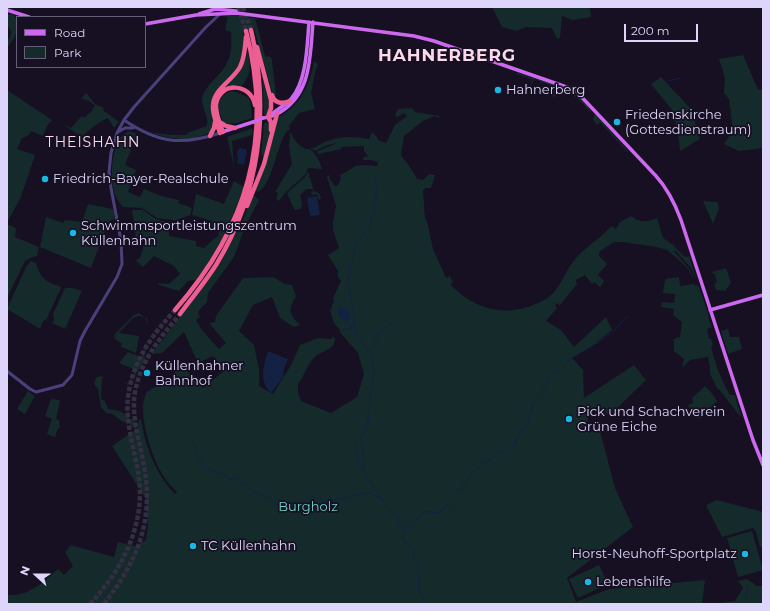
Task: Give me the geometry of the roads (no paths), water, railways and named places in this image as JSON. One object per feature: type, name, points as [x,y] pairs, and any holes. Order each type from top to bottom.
[{"type":"highway","points":[[249,31],[260,54],[269,90],[272,106],[265,118],[271,122],[272,135]]},
{"type":"highway","points":[[249,31],[255,75],[257,116],[250,189]]},
{"type":"highway","points":[[221,132],[213,107],[214,98],[242,63],[249,31]]},
{"type":"highway","points":[[249,31],[259,68],[261,111],[259,144],[250,189],[246,208],[215,266],[178,312],[203,277],[221,248],[237,214],[250,189],[266,158],[277,114]]},
{"type":"highway","points":[[210,136],[218,121],[217,101],[224,91],[232,88],[242,88],[250,93],[255,102],[257,116]]},
{"type":"highway","points":[[269,90],[274,100],[277,102],[282,103],[290,101]]},
{"type":"highway","points":[[218,121],[226,126],[235,128]]},
{"type":"main road","points":[[7,10],[26,16]]},
{"type":"main road","points":[[146,24],[214,11],[230,10],[424,38],[575,90],[666,186],[681,220],[755,446],[763,465]]},
{"type":"main road","points":[[203,14],[214,11],[246,13]]},
{"type":"main road","points":[[300,20],[310,32]]},
{"type":"main road","points":[[221,132],[277,114],[295,101],[304,85],[307,72],[311,22]]},
{"type":"main road","points":[[310,32],[320,23]]},
{"type":"main road","points":[[265,118],[290,101],[300,84],[309,45]]},
{"type":"main road","points":[[710,310],[763,295]]},
{"type":"street","points":[[209,23],[214,11]]},
{"type":"street","points":[[7,371],[36,392],[61,386],[70,378],[82,336],[118,274],[122,264],[121,241],[109,177],[110,157],[117,133],[124,120],[138,103],[209,23],[214,11]]},
{"type":"street","points":[[203,14],[209,23]]},
{"type":"street","points":[[124,120],[158,138],[174,141],[193,140],[221,132]]},
{"type":"street","points":[[117,133],[125,128],[137,128]]},
{"type":"water","points":[[240,148],[247,150],[244,165],[237,163],[238,150]]},
{"type":"water","points":[[317,196],[320,215],[310,216],[307,198]]},
{"type":"water","points":[[341,307],[349,311],[349,321],[345,321],[339,317],[338,310]]},
{"type":"water","points":[[268,351],[288,359],[283,377],[271,393],[263,379]]},
{"type":"waterway","points":[[668,81],[681,78]]},
{"type":"waterway","points":[[379,173],[375,178],[377,186],[374,204],[375,213],[372,216],[370,226],[355,244],[353,259],[349,264],[351,272],[348,278],[353,306],[355,332],[371,355],[374,370],[370,393],[369,416],[366,430],[361,438],[364,464],[362,468],[383,501],[393,512],[398,515],[399,522],[405,529],[404,539],[406,543],[413,547],[413,556],[418,565],[418,588],[426,604]]},
{"type":"waterway","points":[[455,492],[462,488],[474,469],[477,469],[486,462],[489,462],[495,455],[509,447],[514,447],[517,437],[523,427],[526,426],[526,422],[529,420],[529,415],[532,411],[532,403],[536,401],[536,398],[542,392],[552,374],[559,372],[568,361],[583,350],[603,339],[619,326],[628,316]]},
{"type":"waterway","points":[[347,321],[348,324],[354,327]]},
{"type":"waterway","points":[[371,349],[379,333],[394,322]]},
{"type":"waterway","points":[[342,330],[354,327]]},
{"type":"waterway","points":[[192,442],[196,447],[195,452],[198,459],[201,460],[207,467],[224,474],[229,479],[235,478],[243,485],[248,486],[252,491],[274,500],[275,505],[279,504],[283,507],[292,503],[300,503],[307,499],[310,500],[312,496],[325,502],[326,500],[328,502],[330,500],[334,501],[336,499],[346,498],[348,496],[370,493],[380,498]]},
{"type":"waterway","points":[[356,443],[355,450],[359,458],[358,463],[361,467]]},
{"type":"waterway","points":[[406,529],[424,512],[437,513],[447,504]]},
{"type":"waterway","points":[[451,504],[456,507]]},
{"type":"waterway","points":[[745,604],[748,585]]},
{"type":"tunnel","points":[[238,7],[246,31]]},
{"type":"tunnel","points":[[243,7],[251,30]]},
{"type":"tunnel","points":[[90,604],[113,576],[122,560],[130,544],[139,509],[140,491],[138,472],[130,434],[127,406],[130,384],[144,350],[175,310]]},
{"type":"tunnel","points":[[104,604],[127,571],[141,537],[145,519],[147,501],[146,482],[134,409],[135,392],[138,380],[152,350],[180,314]]},
{"type":"place","name":"Hahnerberg","points":[[498,90]]},
{"type":"place","name":"Friedenskirche (Gottesdienstraum)","points":[[617,122]]},
{"type":"place","name":"Friedrich-Bayer-Realschule","points":[[45,179]]},
{"type":"place","name":"Schwimmsportleistungszentrum Küllenhahn","points":[[73,233]]},
{"type":"place","name":"Küllenhahner Bahnhof","points":[[147,373]]},
{"type":"place","name":"Pick und Schachverein Grüne Eiche","points":[[569,419]]},
{"type":"place","name":"TC Küllenhahn","points":[[193,546]]},
{"type":"place","name":"Horst-Neuhoff-Sportplatz","points":[[745,554]]},
{"type":"place","name":"Lebenshilfe","points":[[588,582]]},
{"type":"district","name":"HAHNERBERG","points":[[447,56]]},
{"type":"district","name":"THEISHAHN","points":[[93,143]]},
{"type":"park label","name":"Burgholz","points":[[308,507]]}]
